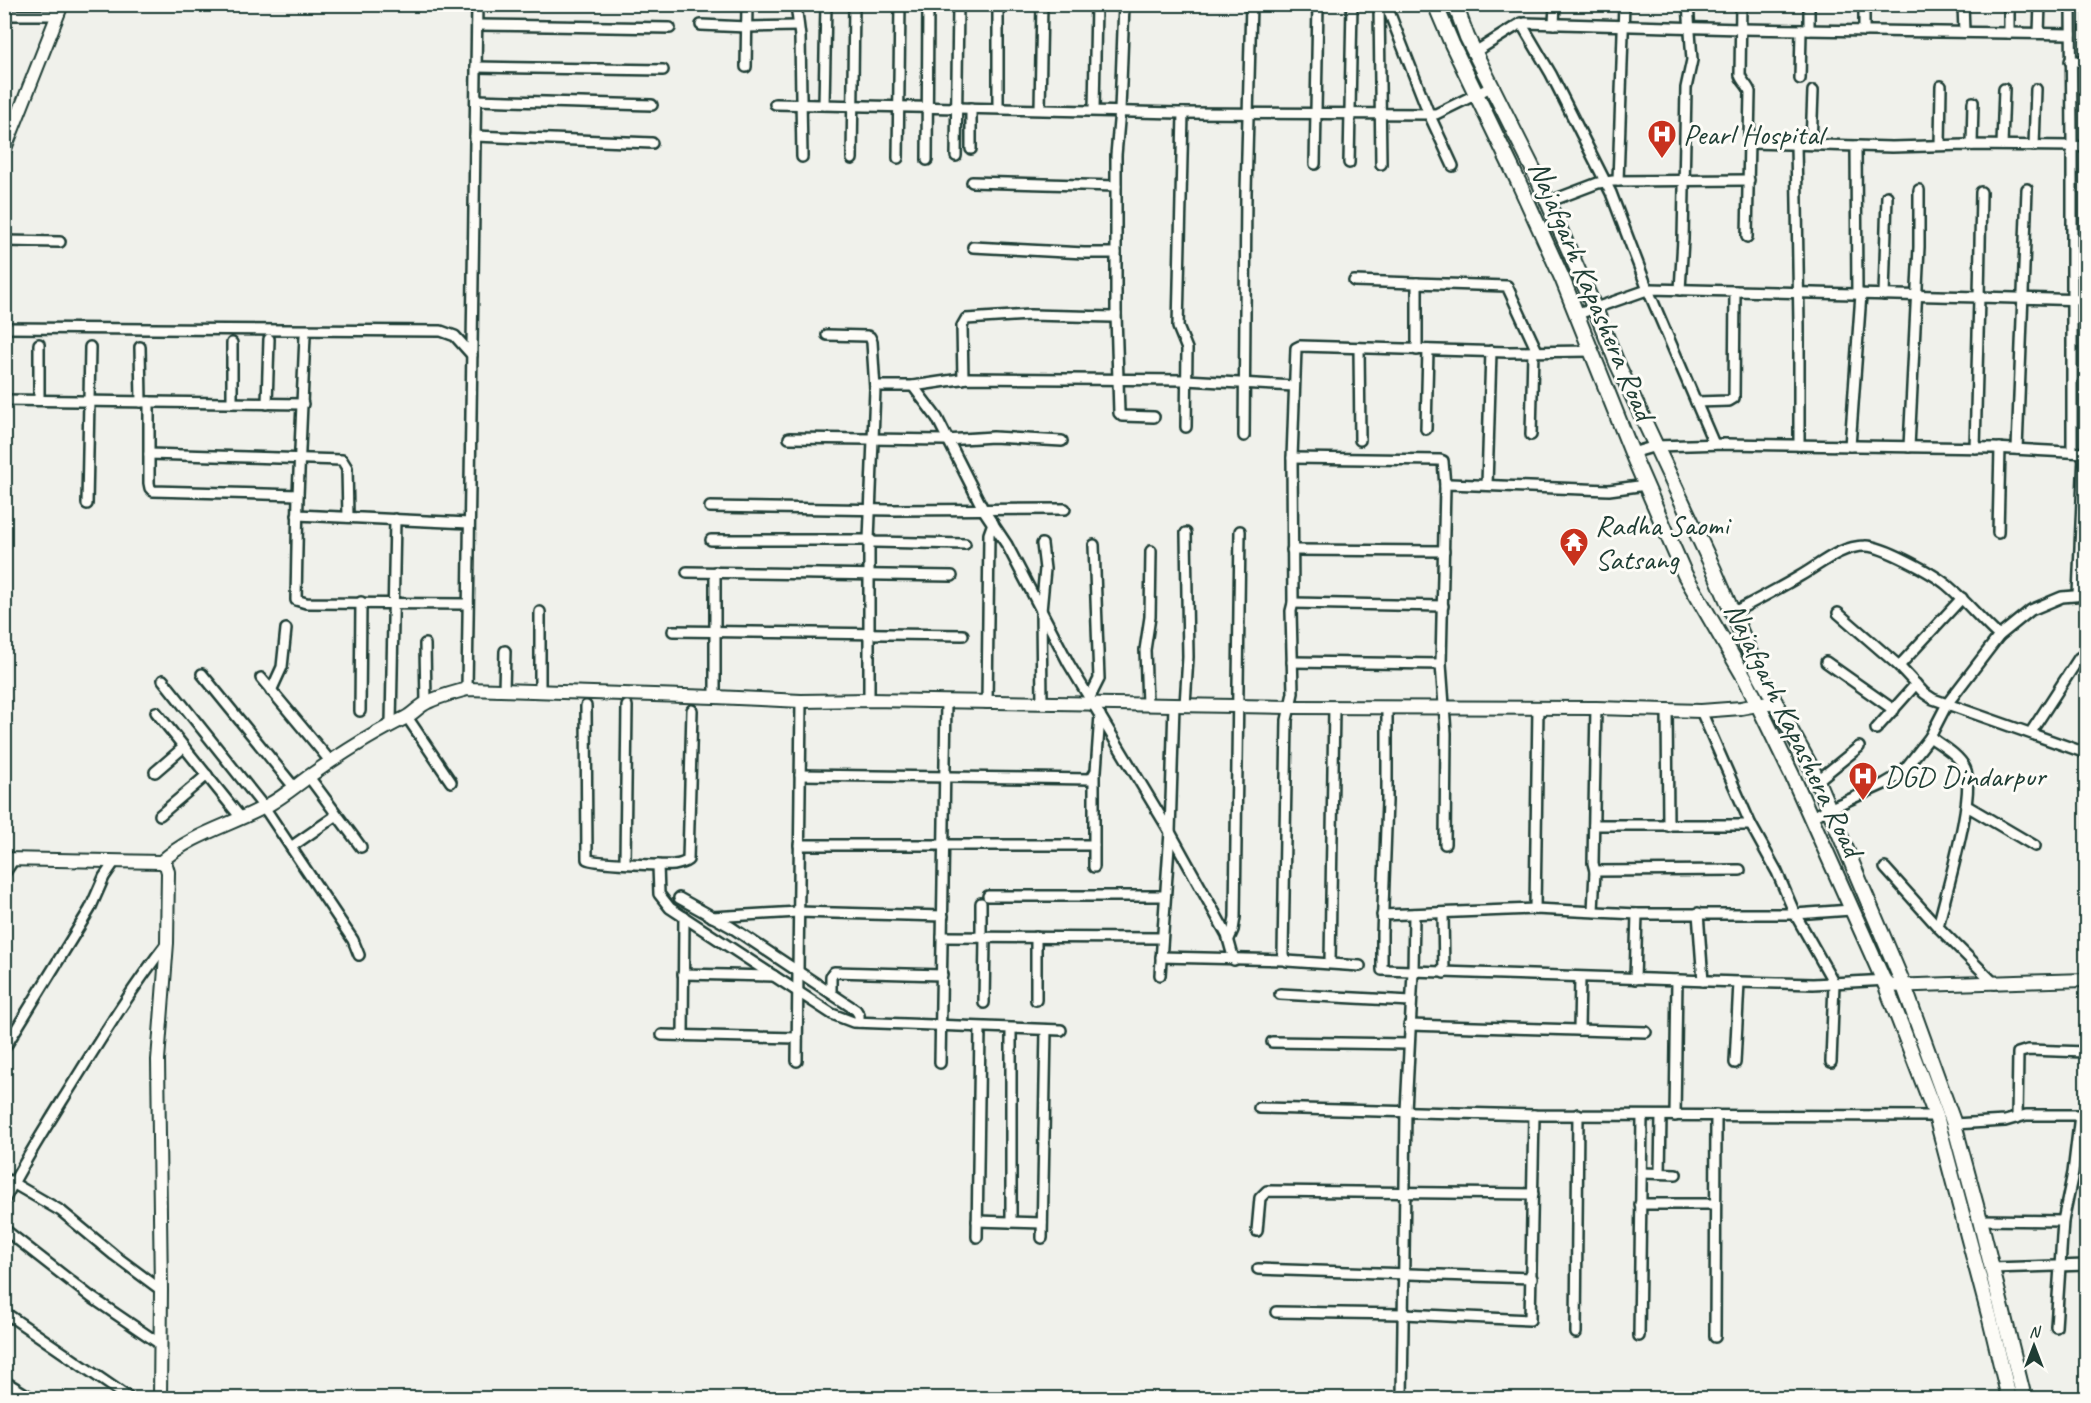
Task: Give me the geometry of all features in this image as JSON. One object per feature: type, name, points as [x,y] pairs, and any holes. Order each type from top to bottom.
[{"type":"main road","name":"Najafgarh Kapashera Road","points":[[1435,4],[1578,314],[1632,453],[1685,575],[1758,706],[1885,983],[1936,1116],[2004,1348],[2022,1394]]},
{"type":"main road","name":"Najafgarh Kapashera Road","points":[[1455,4],[1467,37],[1548,202],[1617,363],[1732,613],[1774,702],[1817,781],[1903,983],[1954,1124],[1980,1220],[1991,1268],[2004,1348],[2008,1395]]},
{"type":"main road","points":[[1452,44],[1467,37]]},
{"type":"main road","points":[[1946,1155],[1962,1153]]},
{"type":"main road","points":[[2008,1395],[2022,1394]]},
{"type":"street","points":[[467,689],[477,4]]},
{"type":"street","points":[[746,67],[747,4]]},
{"type":"street","points":[[796,4],[800,37],[802,157]]},
{"type":"street","points":[[824,105],[826,4]]},
{"type":"street","points":[[852,159],[854,4]]},
{"type":"street","points":[[898,158],[900,4]]},
{"type":"street","points":[[927,160],[928,4]]},
{"type":"street","points":[[956,156],[958,4]]},
{"type":"street","points":[[998,4],[998,108]]},
{"type":"street","points":[[1040,108],[1042,4]]},
{"type":"street","points":[[1094,109],[1096,4]]},
{"type":"street","points":[[1124,4],[1116,155],[1116,314],[1120,415],[1154,417]]},
{"type":"street","points":[[1244,436],[1246,192],[1251,4]]},
{"type":"street","points":[[1315,164],[1318,4]]},
{"type":"street","points":[[1349,163],[1352,114],[1352,4]]},
{"type":"street","points":[[1379,4],[1382,164]]},
{"type":"street","points":[[1386,4],[1453,166]]},
{"type":"street","points":[[1618,181],[1624,4]]},
{"type":"street","points":[[1680,290],[1686,88],[1692,60],[1688,4]]},
{"type":"street","points":[[1741,4],[1740,75],[1750,92],[1747,237]]},
{"type":"street","points":[[1800,79],[1809,4]]},
{"type":"street","points":[[1864,4],[1864,31]]},
{"type":"street","points":[[1963,4],[1964,32]]},
{"type":"street","points":[[2009,4],[2009,33]]},
{"type":"street","points":[[2039,33],[2040,4]]},
{"type":"street","points":[[2071,4],[2072,452]]},
{"type":"street","points":[[1554,24],[1555,5]]},
{"type":"street","points":[[4,15],[60,10],[10,123],[4,151]]},
{"type":"street","points":[[1475,52],[1521,23],[2071,34]]},
{"type":"street","points":[[1521,23],[1551,74],[1605,182],[1714,444]]},
{"type":"street","points":[[477,25],[670,28]]},
{"type":"street","points":[[701,25],[797,26]]},
{"type":"street","points":[[2070,61],[2086,61]]},
{"type":"street","points":[[476,67],[663,70]]},
{"type":"street","points":[[775,104],[1249,113],[1436,114],[1492,86]]},
{"type":"street","points":[[1940,146],[1941,86]]},
{"type":"street","points":[[2002,146],[2004,89]]},
{"type":"street","points":[[2034,146],[2036,89]]},
{"type":"street","points":[[1811,144],[1813,91]]},
{"type":"street","points":[[476,100],[652,105]]},
{"type":"street","points":[[1972,145],[1973,102]]},
{"type":"street","points":[[971,108],[971,149]]},
{"type":"street","points":[[1183,112],[1178,327],[1186,346],[1186,427]]},
{"type":"street","points":[[475,136],[652,143]]},
{"type":"street","points":[[1750,143],[2086,147]]},
{"type":"street","points":[[1796,143],[1798,445]]},
{"type":"street","points":[[1850,446],[1859,294],[1856,146]]},
{"type":"street","points":[[1548,202],[1605,182],[1749,180]]},
{"type":"street","points":[[972,182],[1116,186]]},
{"type":"street","points":[[2017,449],[2027,189]]},
{"type":"street","points":[[1910,447],[1919,247],[1919,190]]},
{"type":"street","points":[[1975,448],[1981,192]]},
{"type":"street","points":[[1884,295],[1887,196]]},
{"type":"street","points":[[4,241],[60,242]]},
{"type":"street","points":[[973,247],[1116,253]]},
{"type":"street","points":[[1354,281],[1507,286],[1535,351],[1531,435]]},
{"type":"street","points":[[1416,350],[1417,283]]},
{"type":"street","points":[[1578,314],[1648,290],[2086,300]]},
{"type":"street","points":[[1696,402],[1729,401],[1734,398],[1735,291]]},
{"type":"street","points":[[963,379],[962,326],[966,319],[1030,315],[1112,317],[1116,314]]},
{"type":"street","points":[[4,328],[441,331],[455,336],[472,356]]},
{"type":"street","points":[[827,335],[870,337],[872,342],[875,386],[869,540],[869,700]]},
{"type":"street","points":[[305,336],[297,515],[296,600],[306,603],[468,604]]},
{"type":"street","points":[[267,404],[269,339]]},
{"type":"street","points":[[232,343],[232,403]]},
{"type":"street","points":[[39,344],[39,400]]},
{"type":"street","points":[[1286,960],[1283,954],[1287,732],[1289,707],[1293,693],[1292,458],[1296,348],[1300,346],[1416,350],[1592,351]]},
{"type":"street","points":[[87,504],[90,347]]},
{"type":"street","points":[[140,347],[150,488],[153,490],[298,495]]},
{"type":"street","points":[[1359,348],[1360,440]]},
{"type":"street","points":[[1426,429],[1428,350]]},
{"type":"street","points":[[1487,485],[1491,351]]},
{"type":"street","points":[[875,386],[913,386],[963,379],[1186,380],[1293,386]]},
{"type":"street","points":[[913,386],[937,418],[946,440],[983,509],[993,523],[1069,664],[1170,832],[1229,939],[1234,960]]},
{"type":"street","points":[[4,400],[303,404]]},
{"type":"street","points":[[789,438],[946,440],[993,437],[1062,441]]},
{"type":"street","points":[[1632,453],[1656,446],[1714,444],[2000,448],[2085,453],[2082,595],[2062,597],[2031,610],[1999,636],[1947,704],[1930,737],[1908,766],[1894,779],[1828,808],[1811,818]]},
{"type":"street","points":[[1998,533],[2000,448]]},
{"type":"street","points":[[149,454],[345,461],[348,517]]},
{"type":"street","points":[[1292,458],[1443,461],[1445,486],[1441,664],[1446,733],[1445,844]]},
{"type":"street","points":[[1445,486],[1449,484],[1609,490],[1646,485]]},
{"type":"street","points":[[710,507],[1065,509]]},
{"type":"street","points":[[297,515],[469,523]]},
{"type":"street","points":[[391,723],[395,519]]},
{"type":"street","points":[[987,703],[989,534],[993,523]]},
{"type":"street","points":[[1229,939],[1235,917],[1240,531]]},
{"type":"street","points":[[1160,975],[1179,705],[1188,657],[1186,533]]},
{"type":"street","points":[[711,540],[869,540],[965,544]]},
{"type":"street","points":[[1042,544],[1045,569],[1041,611],[1042,703]]},
{"type":"street","points":[[1094,545],[1099,679],[1094,705],[1096,771],[1094,777],[1094,867]]},
{"type":"street","points":[[1732,613],[1801,576],[1832,555],[1850,548],[1868,545],[1934,575],[1962,598],[1999,636]]},
{"type":"street","points":[[1292,550],[1444,551]]},
{"type":"street","points":[[1147,704],[1145,650],[1150,617],[1151,551]]},
{"type":"street","points":[[687,572],[952,576]]},
{"type":"street","points":[[715,572],[715,697]]},
{"type":"street","points":[[1899,666],[1962,598]]},
{"type":"street","points":[[360,711],[361,602]]},
{"type":"street","points":[[1293,603],[1443,606]]},
{"type":"street","points":[[540,612],[540,692]]},
{"type":"street","points":[[1838,613],[1933,699],[2086,753]]},
{"type":"street","points":[[271,691],[284,661],[286,629]]},
{"type":"street","points":[[673,631],[963,635]]},
{"type":"street","points":[[425,644],[426,703]]},
{"type":"street","points":[[504,690],[505,651]]},
{"type":"street","points":[[2031,732],[2079,658],[2086,653]]},
{"type":"street","points":[[1292,662],[1441,664]]},
{"type":"street","points":[[1826,662],[1894,710]]},
{"type":"street","points":[[202,674],[294,787]]},
{"type":"street","points":[[261,678],[331,762]]},
{"type":"street","points":[[163,680],[264,807],[353,940],[359,954]]},
{"type":"street","points":[[1876,729],[1916,684]]},
{"type":"street","points":[[161,862],[176,848],[194,837],[264,807],[391,723],[407,717],[426,703],[467,689],[801,701],[869,700],[1289,707],[1538,707],[1701,711],[1758,706],[1774,702]]},
{"type":"street","points":[[797,1061],[801,701]]},
{"type":"street","points":[[940,1063],[946,702]]},
{"type":"street","points":[[586,706],[586,855],[587,860],[592,863],[676,865],[688,860],[692,710]]},
{"type":"street","points":[[625,862],[627,706]]},
{"type":"street","points":[[1330,962],[1334,707]]},
{"type":"street","points":[[1387,707],[1382,970],[1739,982],[1995,984],[2086,980]]},
{"type":"street","points":[[1535,909],[1538,707]]},
{"type":"street","points":[[1593,911],[1596,708]]},
{"type":"street","points":[[1667,709],[1668,825]]},
{"type":"street","points":[[1701,711],[1751,825],[1777,872],[1795,914],[1834,983],[1831,1062]]},
{"type":"street","points":[[156,712],[241,818]]},
{"type":"street","points":[[407,717],[451,782]]},
{"type":"street","points":[[1930,737],[1964,766],[1967,778],[1967,806],[1938,927]]},
{"type":"street","points":[[154,772],[184,747]]},
{"type":"street","points":[[1817,781],[1860,747]]},
{"type":"street","points":[[160,815],[207,775]]},
{"type":"street","points":[[800,775],[945,775],[1088,779],[1094,777]]},
{"type":"street","points":[[309,777],[361,847]]},
{"type":"street","points":[[1967,806],[2035,846]]},
{"type":"street","points":[[291,848],[337,815]]},
{"type":"street","points":[[1594,825],[1751,825]]},
{"type":"street","points":[[799,845],[1094,845]]},
{"type":"street","points":[[4,874],[9,859],[161,862],[166,865],[168,872],[167,943],[158,1060],[161,1290],[159,1398]]},
{"type":"street","points":[[4,1049],[90,909],[114,861]]},
{"type":"street","points":[[658,865],[659,894],[670,909],[832,1014],[845,1020],[941,1027],[1061,1030]]},
{"type":"street","points":[[1885,868],[1938,927],[1995,984]]},
{"type":"street","points":[[1595,871],[1740,870]]},
{"type":"street","points":[[984,1003],[984,900],[1165,896]]},
{"type":"street","points":[[679,898],[797,970],[859,1012],[859,1022]]},
{"type":"street","points":[[1382,915],[1535,909],[1637,914],[1795,914],[1851,910]]},
{"type":"street","points":[[712,917],[798,912],[943,916]]},
{"type":"street","points":[[1698,913],[1703,981]]},
{"type":"street","points":[[1402,1398],[1406,1111],[1414,914]]},
{"type":"street","points":[[1443,914],[1444,973]]},
{"type":"street","points":[[1635,979],[1637,914]]},
{"type":"street","points":[[683,1035],[684,917]]},
{"type":"street","points":[[942,937],[1162,938]]},
{"type":"street","points":[[1036,937],[1036,1000]]},
{"type":"street","points":[[4,1201],[9,1180],[133,988],[167,943]]},
{"type":"street","points":[[1161,957],[1286,960],[1360,966]]},
{"type":"street","points":[[831,993],[831,976],[834,972],[942,975]]},
{"type":"street","points":[[683,974],[775,976]]},
{"type":"street","points":[[1579,1030],[1580,978]]},
{"type":"street","points":[[1675,1116],[1677,980]]},
{"type":"street","points":[[1735,1063],[1739,982]]},
{"type":"street","points":[[1280,994],[1411,1001]]},
{"type":"street","points":[[1409,1025],[1646,1032]]},
{"type":"street","points":[[977,1237],[980,1028]]},
{"type":"street","points":[[1011,1029],[1011,1222]]},
{"type":"street","points":[[1042,1238],[1046,1030]]},
{"type":"street","points":[[662,1035],[796,1038]]},
{"type":"street","points":[[1272,1042],[1408,1044]]},
{"type":"street","points":[[2017,1118],[2018,1053],[2028,1050],[2086,1052]]},
{"type":"street","points":[[1259,1108],[1534,1115],[1936,1116]]},
{"type":"street","points":[[1576,1333],[1578,1114]]},
{"type":"street","points":[[1276,1312],[1404,1314],[1530,1320],[1534,1115]]},
{"type":"street","points":[[1715,1337],[1716,1115]]},
{"type":"street","points":[[1954,1124],[2005,1121],[2026,1116],[2083,1115],[2063,1221],[2056,1327]]},
{"type":"street","points":[[1639,1335],[1642,1116]]},
{"type":"street","points":[[1660,1173],[1661,1116]]},
{"type":"street","points":[[1641,1173],[1676,1174]]},
{"type":"street","points":[[9,1180],[61,1211],[161,1290]]},
{"type":"street","points":[[1257,1231],[1260,1198],[1267,1191],[1533,1194]]},
{"type":"street","points":[[1640,1204],[1715,1204]]},
{"type":"street","points":[[1980,1220],[2063,1221]]},
{"type":"street","points":[[977,1221],[1042,1223]]},
{"type":"street","points":[[4,1229],[91,1297],[160,1344]]},
{"type":"street","points":[[1991,1268],[2086,1265]]},
{"type":"street","points":[[1258,1269],[1532,1278]]},
{"type":"street","points":[[4,1312],[129,1398]]},
{"type":"street","points":[[4,1381],[32,1398]]},
{"type":"place","name":"Pearl Hospital","points":[[1662,160]]},
{"type":"place","name":"Radha Saomi Satsang","points":[[1574,568]]},
{"type":"place","name":"DGD Dindarpur","points":[[1863,802]]}]
